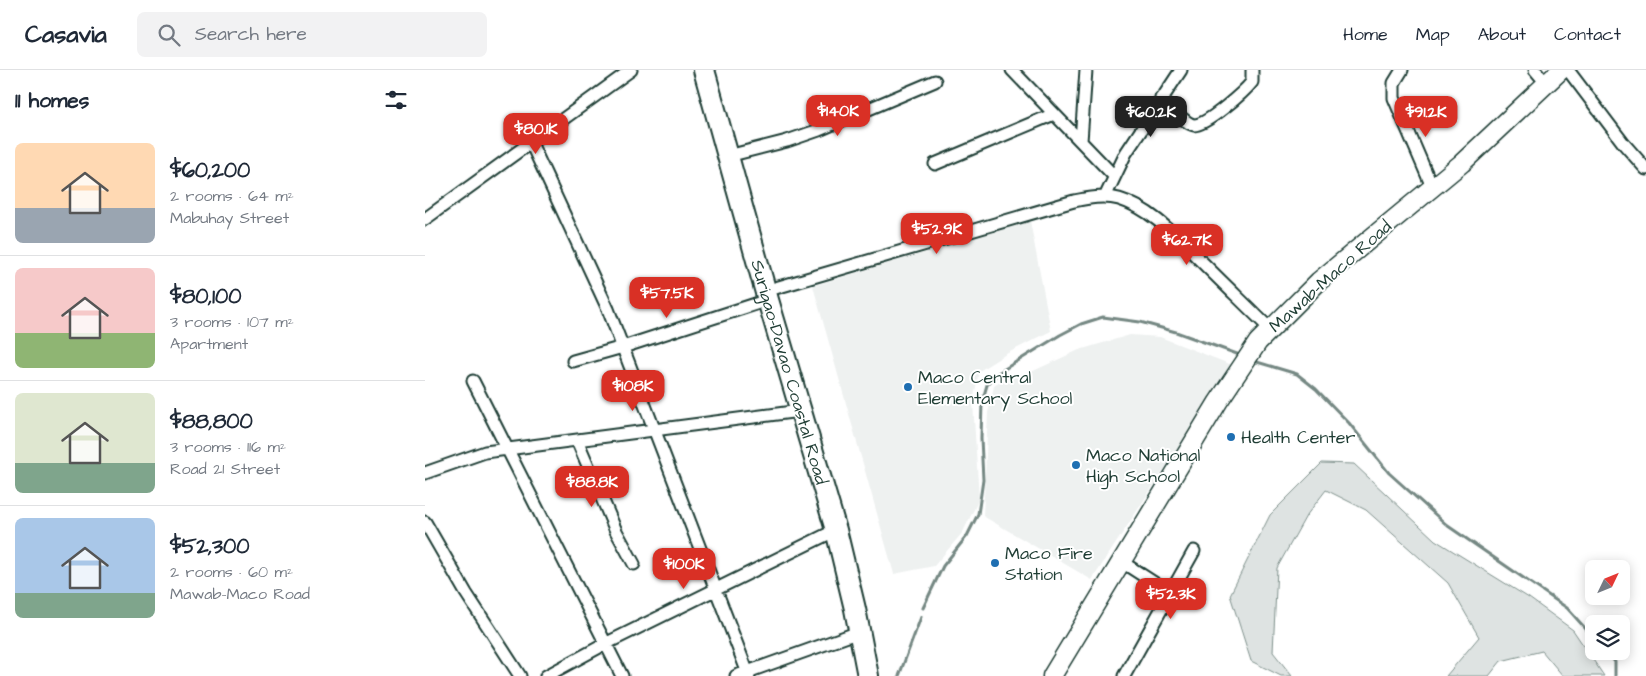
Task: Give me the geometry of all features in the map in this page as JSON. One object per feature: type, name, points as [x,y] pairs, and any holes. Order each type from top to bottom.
[{"type":"highway","name":"Surigao-Davao Coastal Road","points":[[703,70],[800,411],[836,530],[868,676]]},
{"type":"main road","name":"Mawab-Maco Road","points":[[1052,676],[1253,348],[1270,329],[1339,263],[1433,189],[1488,139],[1541,76],[1561,70]]},
{"type":"street","points":[[425,219],[631,70]]},
{"type":"street","points":[[1012,70],[1114,176]]},
{"type":"street","points":[[1081,141],[1086,70]]},
{"type":"street","points":[[1105,197],[1126,154],[1181,70]]},
{"type":"street","points":[[1161,98],[1187,123],[1194,125],[1209,119],[1247,88],[1253,82],[1252,70]]},
{"type":"street","points":[[1402,70],[1394,83],[1394,98],[1433,189]]},
{"type":"street","points":[[1568,70],[1613,131],[1646,169]]},
{"type":"street","points":[[728,156],[787,141],[819,130],[935,81]]},
{"type":"street","points":[[935,164],[1054,114]]},
{"type":"street","points":[[531,143],[608,309],[715,590],[744,675],[859,632]]},
{"type":"street","points":[[573,361],[623,347],[767,295],[1074,202],[1105,197],[1119,199],[1137,206],[1151,216],[1173,234],[1270,329]]},
{"type":"street","points":[[473,381],[623,676]]},
{"type":"street","points":[[425,473],[485,452],[507,448],[654,431],[800,411]]},
{"type":"street","points":[[577,440],[617,531],[634,564]]},
{"type":"street","points":[[425,522],[466,593],[520,676]]},
{"type":"street","points":[[546,676],[607,643],[836,530]]},
{"type":"street","points":[[1124,676],[1194,551]]},
{"type":"street","points":[[1122,562],[1171,593]]},
{"type":"shaded area","name":"Maco Central Elementary School","points":[[1030,221],[1051,331],[1006,354],[979,371],[973,402],[979,499],[963,532],[934,566],[894,574],[813,286]]},
{"type":"shaded area","name":"Maco National High School","points":[[1130,335],[1160,337],[1232,365],[1092,580],[983,516],[988,413],[994,386],[1007,377],[1031,372],[1079,350]]},
{"type":"shaded area","points":[[1322,463],[1354,464],[1435,540],[1529,598],[1573,630],[1585,648],[1585,660],[1593,660],[1604,676],[1563,676],[1542,651],[1501,661],[1489,676],[1446,676],[1479,637],[1448,583],[1366,510],[1326,490],[1306,516],[1277,568],[1273,652],[1292,676],[1281,676],[1251,661],[1230,595],[1270,515]]},
{"type":"waterway","points":[[923,608],[943,566],[967,536],[978,514],[983,480],[982,402],[987,385],[998,373],[1060,335],[1081,324],[1103,317],[1140,322],[1176,332],[1237,354]]},
{"type":"waterway","points":[[1257,362],[1297,374],[1316,389],[1349,423],[1389,473],[1448,526],[1567,608],[1585,628]]},
{"type":"waterway","points":[[899,676],[921,617]]},
{"type":"waterway","points":[[1613,660],[1615,676]]},
{"type":"place","name":"Maco Central Elementary School","points":[[908,387]]},
{"type":"place","name":"Health Center","points":[[1231,437]]},
{"type":"place","name":"Maco National High School","points":[[1076,465]]},
{"type":"place","name":"Maco Fire Station","points":[[995,563]]}]
